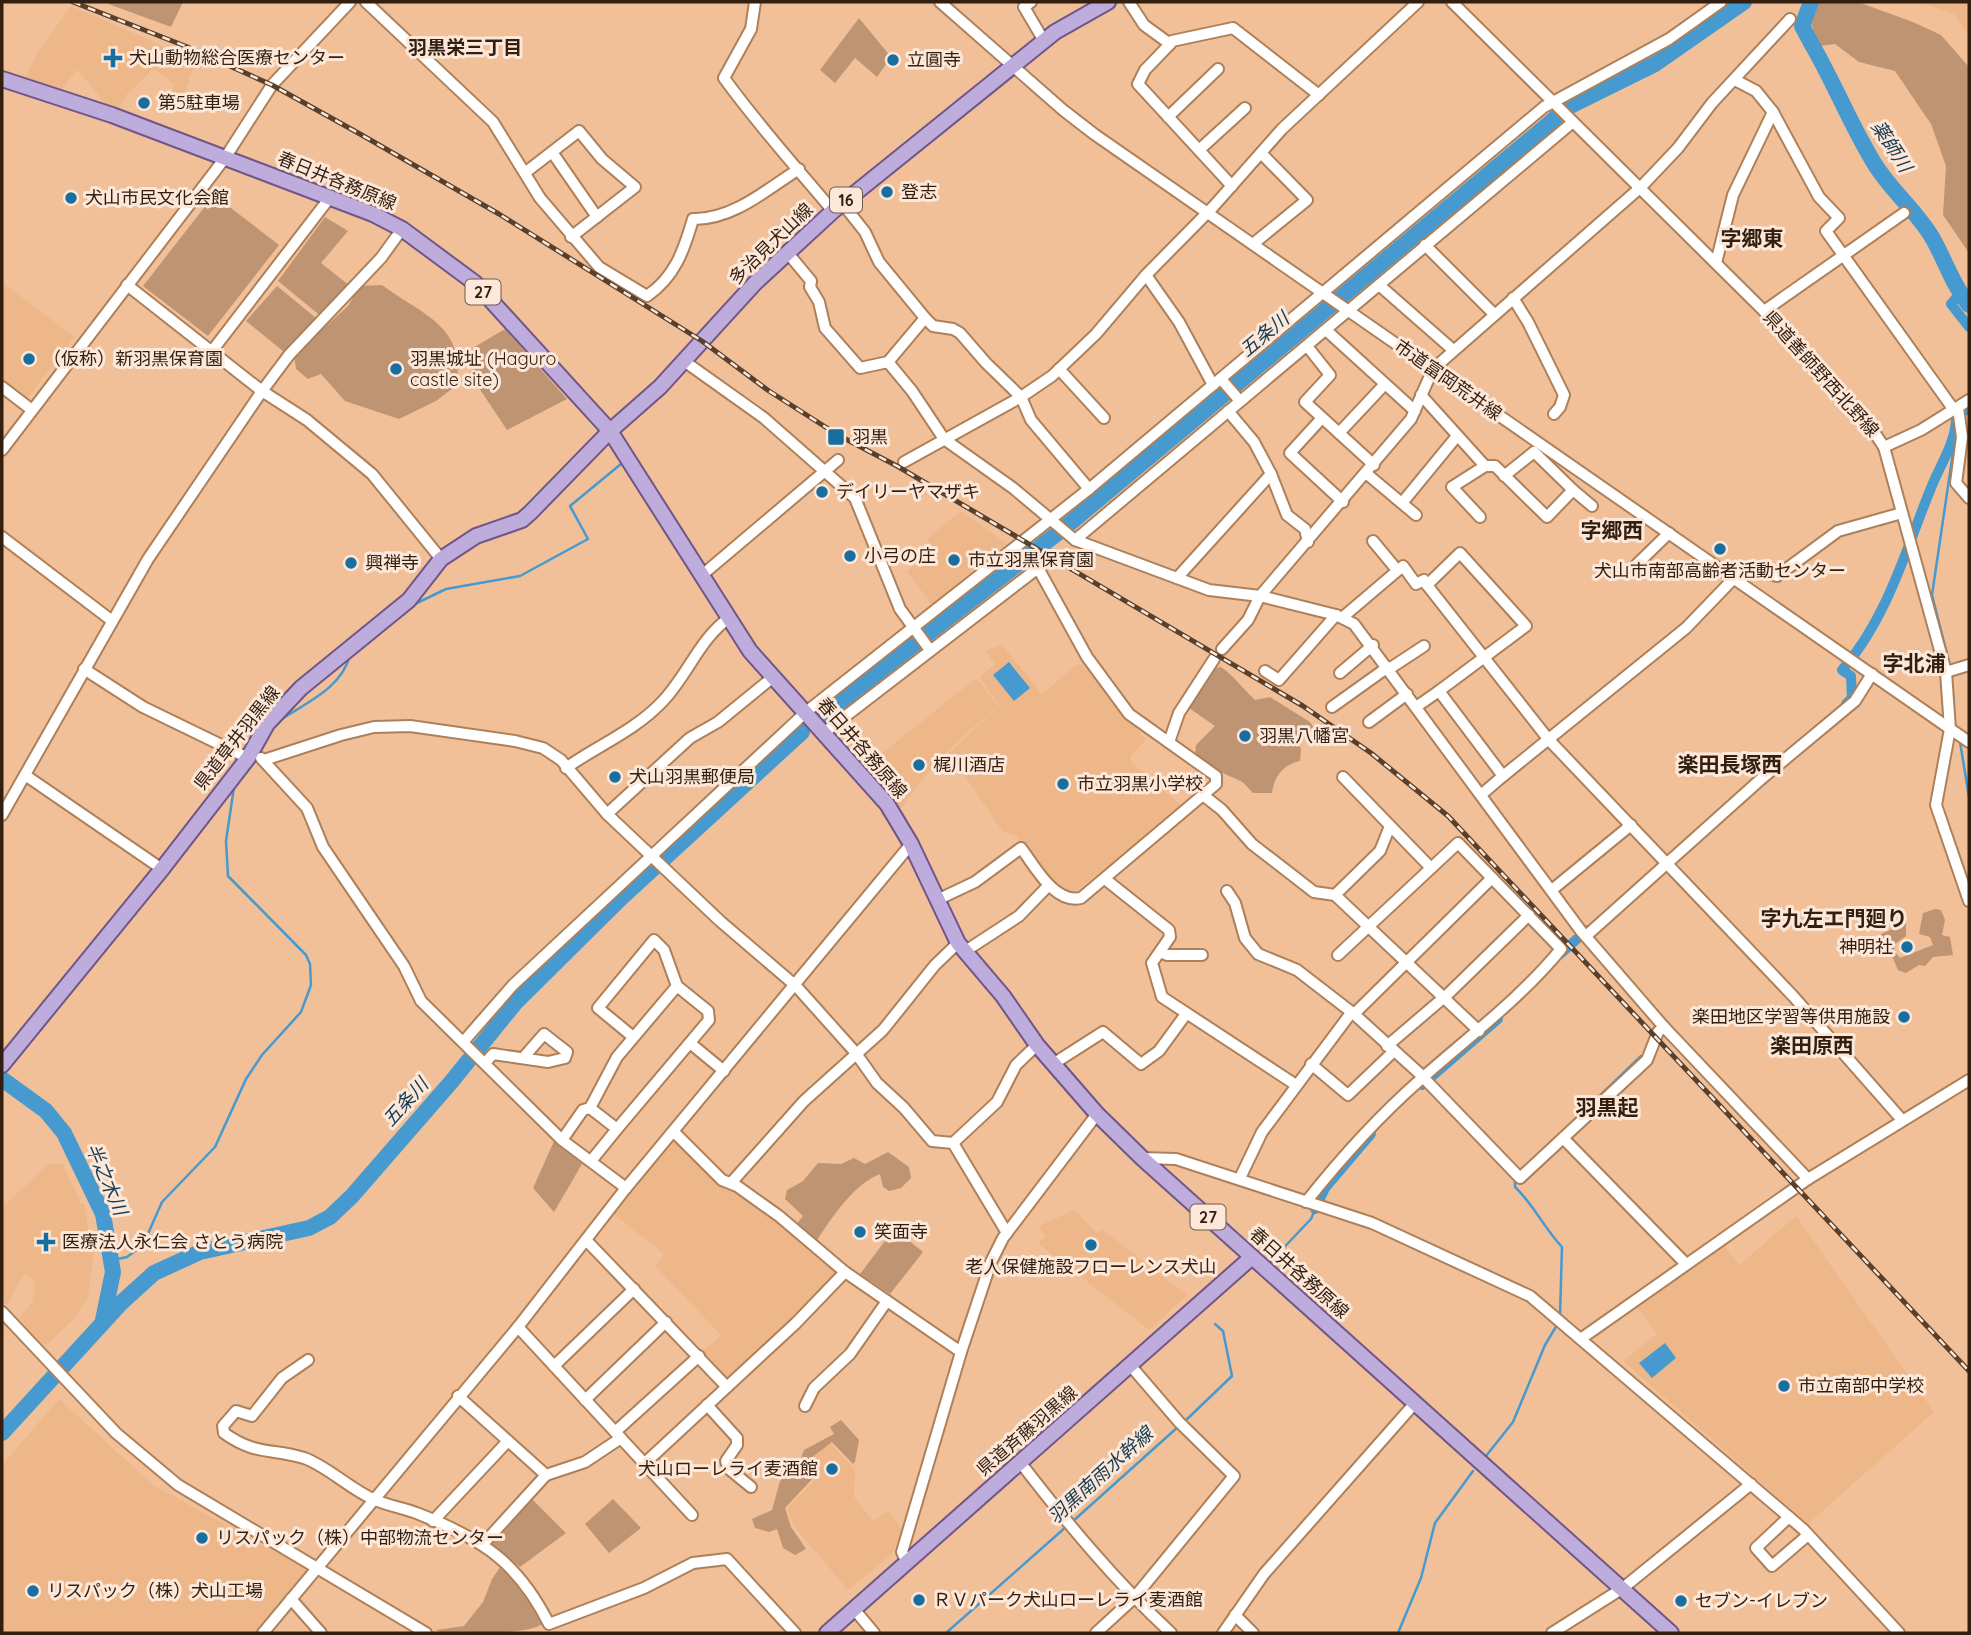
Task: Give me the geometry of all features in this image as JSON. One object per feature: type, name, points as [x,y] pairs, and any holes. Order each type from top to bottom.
[{"type":"main road","name":"多治見犬山線","points":[[610,431],[660,387],[787,252],[838,207],[1044,41],[1108,2]]},
{"type":"main road","name":"春日井各務原線","points":[[2,79],[112,115],[331,196],[402,229],[475,283],[610,431],[701,576],[772,678],[875,788],[911,844],[962,946],[1037,1045],[1097,1114],[1142,1158],[1671,1633]]},
{"type":"main road","name":"県道草井羽黒線","points":[[2,1065],[162,869],[249,755],[267,724],[301,688],[409,600],[441,559],[476,536],[522,520],[610,431]]},
{"type":"main road","name":"県道斉藤羽黒線","points":[[827,1633],[1252,1257]]},
{"type":"street","points":[[2,450],[225,158],[272,85],[350,2]]},
{"type":"street","points":[[366,2],[493,122],[540,198],[599,267],[647,296],[659,288],[679,261],[693,219],[705,219],[739,208],[799,169]]},
{"type":"street","points":[[755,2],[751,29],[724,78],[754,120],[799,169],[865,232],[879,261],[925,318],[933,326],[960,333],[1021,397],[1031,420],[1089,489]]},
{"type":"street","name":"市道富岡荒井線","points":[[940,2],[1086,128],[1433,369],[1537,448],[1668,533],[1966,740]]},
{"type":"street","points":[[1031,2],[1024,8],[1044,41]]},
{"type":"street","points":[[1129,2],[1144,25],[1170,44]]},
{"type":"street","points":[[904,462],[1021,397],[1059,369],[1096,334],[1146,275],[1261,153],[1319,94],[1418,2]]},
{"type":"street","name":"県道善師野西北野線","points":[[1452,2],[1764,311],[1817,373],[1862,414],[1884,447],[1950,671],[1950,729],[1937,792],[1937,813],[1969,901]]},
{"type":"street","points":[[467,1043],[513,985],[806,712],[1053,520],[1552,101],[1669,39],[1721,2]]},
{"type":"street","points":[[1169,742],[1179,713],[1218,654],[1248,620],[1260,596],[1370,470],[1415,411],[1433,369],[1452,349],[1641,187],[1678,148],[1712,103],[1790,19]]},
{"type":"street","points":[[1232,186],[1138,85],[1144,70],[1171,41],[1233,28],[1319,94]]},
{"type":"street","points":[[1168,117],[1218,69]]},
{"type":"street","points":[[1735,80],[1756,91],[1773,112],[1819,197],[1839,218],[1826,231],[1957,412],[1962,437],[1956,483],[1969,498]]},
{"type":"street","points":[[1199,150],[1245,108]]},
{"type":"street","points":[[1716,263],[1733,195],[1773,112]]},
{"type":"street","points":[[1073,538],[1349,311],[1573,121]]},
{"type":"street","points":[[526,172],[579,131],[602,159],[635,187],[571,237]]},
{"type":"street","points":[[552,152],[597,217]]},
{"type":"street","points":[[1253,244],[1307,200],[1261,153]]},
{"type":"street","points":[[212,351],[331,196]]},
{"type":"street","points":[[1764,311],[1841,254],[1904,213]]},
{"type":"street","points":[[2,815],[148,559],[262,391],[289,355],[381,258],[402,229]]},
{"type":"street","points":[[1424,245],[1494,314]]},
{"type":"street","points":[[787,252],[811,281],[810,287],[818,302],[825,328],[857,367],[888,362],[925,318]]},
{"type":"street","points":[[1146,275],[1179,322],[1206,376],[1240,401]]},
{"type":"street","points":[[127,285],[262,391],[307,420],[372,474],[441,559]]},
{"type":"street","points":[[1379,285],[1452,349]]},
{"type":"street","points":[[1513,298],[1528,322],[1564,395],[1554,414]]},
{"type":"street","points":[[1326,330],[1415,411]]},
{"type":"street","points":[[1307,346],[1330,375],[1305,402],[1339,433],[1370,470],[1416,515]]},
{"type":"street","points":[[684,361],[764,418],[855,498],[888,584],[914,629],[930,650]]},
{"type":"street","points":[[888,362],[912,391],[944,439],[1053,520],[1073,538],[1209,590],[1260,596],[1340,616],[1361,629],[1584,934],[1664,1027],[1808,1179]]},
{"type":"street","points":[[1059,369],[1104,418]]},
{"type":"street","points":[[1339,433],[1385,384]]},
{"type":"street","points":[[2,387],[32,410]]},
{"type":"street","points":[[1422,395],[1485,466]]},
{"type":"street","points":[[1884,447],[1957,412],[1969,400]]},
{"type":"street","points":[[1228,411],[1254,443],[1271,474],[1287,515],[1305,529],[1308,542]]},
{"type":"street","points":[[1322,418],[1290,453],[1343,502]]},
{"type":"street","points":[[1402,503],[1457,436]]},
{"type":"street","points":[[1504,476],[1537,448],[1573,490],[1592,506]]},
{"type":"street","points":[[701,576],[838,460]]},
{"type":"street","points":[[1480,517],[1452,487],[1485,466],[1495,466],[1547,517],[1573,490]]},
{"type":"street","points":[[1177,578],[1271,474]]},
{"type":"street","points":[[1482,794],[1686,628],[1734,579],[1748,569],[1777,576],[1838,531],[1902,513]]},
{"type":"street","points":[[1633,568],[1668,533]]},
{"type":"street","points":[[2,537],[111,620]]},
{"type":"street","points":[[1373,541],[1397,570]]},
{"type":"street","points":[[1416,707],[1525,626],[1460,553],[1427,585]]},
{"type":"street","points":[[1265,671],[1279,680],[1340,616],[1402,566],[1416,584],[1424,580],[1549,740],[1793,996],[1902,1120]]},
{"type":"street","points":[[825,732],[1038,568],[1106,686],[1129,714],[1216,776],[1216,784],[1081,898],[1073,900],[1049,885],[1021,848],[975,882],[937,900]]},
{"type":"street","points":[[566,768],[613,740],[658,707],[709,636],[729,618]]},
{"type":"street","points":[[1340,673],[1373,645]]},
{"type":"street","points":[[1332,707],[1424,646]]},
{"type":"street","points":[[1950,671],[1969,665]]},
{"type":"street","points":[[84,669],[143,707],[264,760],[307,808],[323,847],[404,966],[421,1001],[467,1043],[562,1140],[626,1188]]},
{"type":"street","points":[[1584,934],[1855,701],[1872,674]]},
{"type":"street","points":[[607,814],[690,738],[718,722],[772,678]]},
{"type":"street","points":[[1439,691],[1503,776]]},
{"type":"street","points":[[1369,722],[1406,694]]},
{"type":"street","points":[[264,760],[374,727],[410,726],[531,744],[556,756],[607,814],[796,986],[855,1052],[877,1083],[904,1108],[932,1141],[953,1143],[997,1102],[1016,1065],[1037,1045]]},
{"type":"street","points":[[25,775],[162,869]]},
{"type":"street","points":[[1343,777],[1431,868]]},
{"type":"street","points":[[1203,795],[1222,810],[1252,844],[1314,892],[1335,895],[1479,1031]]},
{"type":"street","points":[[1553,889],[1630,825]]},
{"type":"street","points":[[1335,895],[1380,850],[1390,826]]},
{"type":"street","points":[[263,1633],[518,1327],[626,1188],[911,844]]},
{"type":"street","points":[[1306,1202],[1370,1127],[1536,978],[1561,949],[1458,844],[1338,955]]},
{"type":"street","points":[[1240,1178],[1262,1132],[1352,1013],[1492,878]]},
{"type":"street","points":[[1105,879],[1169,930],[1170,937],[1152,964],[1162,997],[1250,1052],[1296,1085]]},
{"type":"street","points":[[732,1184],[765,1148],[776,1129],[855,1052],[883,1030],[935,965],[962,946],[1018,916],[1049,885]]},
{"type":"street","points":[[1227,891],[1235,903],[1245,938],[1258,954],[1297,970],[1352,1013],[1517,1175],[1563,1138],[1647,1060],[1658,1032],[1664,1027]]},
{"type":"street","points":[[1311,1064],[1348,1095],[1390,1049],[1529,915]]},
{"type":"street","points":[[591,1161],[709,1020],[708,1011],[677,986],[664,950],[654,940],[598,1008],[632,1036]]},
{"type":"street","points":[[1160,952],[1167,955],[1202,955]]},
{"type":"street","points":[[562,1140],[583,1110],[590,1108],[632,1036],[677,986]]},
{"type":"street","points":[[1053,1064],[1103,1032],[1142,1063],[1159,1051],[1186,1014]]},
{"type":"street","points":[[690,1043],[724,1071]]},
{"type":"street","points":[[484,1060],[493,1054],[523,1058]]},
{"type":"street","points":[[1581,1338],[1808,1179],[1969,1080]]},
{"type":"street","points":[[590,1108],[617,1129]]},
{"type":"street","points":[[906,1563],[902,1552],[961,1352],[991,1262],[1007,1233],[1097,1114]]},
{"type":"street","points":[[674,1132],[722,1180],[779,1216],[845,1272],[961,1352]]},
{"type":"street","points":[[1563,1138],[1686,1264]]},
{"type":"street","points":[[953,1143],[1007,1233]]},
{"type":"street","points":[[1142,1158],[1164,1157],[1240,1178],[1372,1223],[1516,1290],[1557,1318],[1789,1517],[1899,1633]]},
{"type":"street","points":[[586,1240],[727,1387]]},
{"type":"street","points":[[645,1463],[845,1272]]},
{"type":"street","points":[[554,1366],[634,1289]]},
{"type":"street","points":[[806,1406],[814,1388],[850,1354],[887,1301]]},
{"type":"street","points":[[2,1312],[116,1433],[178,1485],[426,1633]]},
{"type":"street","points":[[585,1400],[666,1322]]},
{"type":"street","points":[[518,1327],[692,1515]]},
{"type":"street","points":[[484,1543],[546,1475],[585,1462],[618,1435],[699,1356]]},
{"type":"street","points":[[308,1360],[282,1378],[252,1416],[236,1411],[223,1426],[224,1433],[257,1451],[307,1459],[374,1500],[484,1543],[507,1561],[537,1599],[552,1628],[644,1588],[693,1563],[727,1559],[795,1633]]},
{"type":"street","points":[[1096,1633],[1134,1598],[1234,1476],[1130,1366]]},
{"type":"street","points":[[458,1396],[546,1475]]},
{"type":"street","points":[[1223,1633],[1264,1574],[1415,1403]]},
{"type":"street","points":[[707,1405],[737,1438],[737,1445],[726,1461],[729,1468],[751,1487]]},
{"type":"street","points":[[433,1521],[508,1441]]},
{"type":"street","points":[[1020,1462],[1068,1524],[1134,1598],[1171,1633]]},
{"type":"street","points":[[1552,1633],[1623,1588],[1751,1484]]},
{"type":"street","points":[[1789,1517],[1756,1548],[1772,1566],[1808,1535]]},
{"type":"street","points":[[291,1600],[321,1633]]},
{"type":"street","points":[[854,1609],[874,1633]]},
{"type":"street","points":[[1235,1615],[1253,1633]]},
{"type":"shaded area","points":[[103,2],[183,2],[171,27]]},
{"type":"shaded area","points":[[1819,2],[1858,2],[1913,22],[1941,35],[1969,67],[1969,253],[1943,215],[1946,166],[1931,124],[1895,71],[1859,62],[1835,44],[1820,46],[1811,24]]},
{"type":"shaded area","points":[[1919,2],[1969,2],[1969,35],[1955,15]]},
{"type":"shaded area","name":"犬山動物総合医療センター","points":[[71,6],[196,60],[183,97],[188,111],[165,105],[175,85],[154,69],[127,94],[119,107],[106,104],[77,69],[63,89],[25,79],[36,55]]},
{"type":"shaded area","points":[[859,18],[891,57],[877,77],[855,58],[835,83],[820,70]]},
{"type":"shaded area","points":[[214,195],[279,245],[208,336],[143,286]]},
{"type":"shaded area","points":[[325,217],[348,231],[321,263],[350,286],[322,317],[278,281]]},
{"type":"shaded area","name":"（仮称）新羽黒保育園","points":[[3,283],[74,337],[26,400],[2,381]]},
{"type":"shaded area","points":[[382,285],[438,324],[455,348],[458,365],[457,385],[436,401],[399,419],[345,401],[321,374],[308,379],[296,369],[294,355],[348,306],[360,286]]},
{"type":"shaded area","points":[[277,286],[316,318],[284,352],[246,321]]},
{"type":"shaded area","points":[[505,329],[567,399],[507,430],[469,373],[482,364],[471,349]]},
{"type":"shaded area","name":"市立羽黒保育園","points":[[961,511],[1007,544],[959,581],[962,586],[934,608],[907,571],[934,548],[927,539]]},
{"type":"shaded area","name":"市立羽黒小学校","points":[[1002,645],[1042,694],[1076,665],[1082,664],[1146,740],[1131,755],[1131,762],[1182,806],[1074,893],[1056,888],[1015,835],[1003,832],[949,753],[999,705],[979,677],[995,664],[985,650]]},
{"type":"shaded area","points":[[1221,667],[1255,700],[1270,697],[1310,722],[1318,734],[1314,740],[1305,734],[1295,738],[1301,749],[1300,761],[1281,772],[1272,793],[1253,793],[1242,782],[1195,755],[1196,745],[1215,726],[1189,708],[1211,669]]},
{"type":"shaded area","points":[[976,678],[998,705],[936,762],[899,811],[865,767]]},
{"type":"shaded area","points":[[1941,910],[1945,920],[1942,935],[1950,937],[1953,955],[1933,957],[1925,966],[1919,965],[1906,973],[1898,970],[1888,947],[1879,939],[1881,934],[1906,923],[1906,936],[1895,944],[1894,951],[1900,958],[1933,945],[1930,937],[1919,934],[1923,913]]},
{"type":"shaded area","points":[[675,1137],[835,1268],[836,1276],[795,1318],[726,1378],[703,1351],[721,1335],[655,1266],[664,1254],[614,1214]]},
{"type":"shaded area","points":[[555,1139],[582,1164],[554,1212],[533,1188]]},
{"type":"shaded area","points":[[888,1152],[909,1167],[911,1178],[901,1188],[889,1191],[883,1187],[880,1174],[870,1179],[844,1202],[817,1240],[809,1239],[795,1226],[803,1216],[785,1199],[787,1190],[803,1181],[818,1163],[841,1164],[854,1158],[865,1164]]},
{"type":"shaded area","name":"医療法人永仁会 さとう病院","points":[[48,1164],[63,1164],[81,1204],[84,1203],[93,1256],[88,1298],[73,1320],[47,1345],[41,1343],[19,1318],[32,1302],[35,1288],[33,1280],[24,1274],[7,1306],[2,1300],[2,1208]]},
{"type":"shaded area","points":[[1074,1210],[1097,1233],[1101,1229],[1187,1295],[1149,1330],[1038,1243],[1045,1236],[1039,1226]]},
{"type":"shaded area","name":"市立南部中学校","points":[[1796,1216],[1934,1412],[1808,1524],[1623,1361],[1657,1334],[1634,1304],[1722,1243],[1739,1265]]},
{"type":"shaded area","points":[[897,1231],[923,1252],[890,1294],[860,1274],[885,1241],[889,1243]]},
{"type":"shaded area","points":[[59,1399],[153,1485],[309,1570],[256,1633],[2,1633],[2,1465]]},
{"type":"shaded area","points":[[841,1420],[859,1440],[855,1462],[853,1464],[832,1442],[806,1462],[815,1476],[785,1508],[791,1527],[806,1549],[795,1555],[783,1548],[777,1529],[769,1532],[755,1528],[752,1519],[772,1510],[780,1481],[800,1461],[804,1450],[834,1434],[830,1427]]},
{"type":"shaded area","points":[[830,1443],[855,1470],[854,1497],[873,1521],[888,1511],[902,1529],[893,1553],[848,1590],[794,1526],[787,1508],[818,1477],[808,1462]]},
{"type":"shaded area","points":[[532,1499],[566,1533],[520,1567],[490,1543]]},
{"type":"shaded area","points":[[613,1499],[641,1528],[609,1553],[585,1524]]},
{"type":"shaded area","points":[[501,1566],[531,1601],[542,1624],[535,1628],[496,1633],[443,1633],[436,1630],[464,1626],[483,1602],[492,1579]]},
{"type":"water","points":[[1009,662],[1030,688],[1014,701],[993,675]]},
{"type":"water","points":[[1665,1343],[1676,1358],[1652,1378],[1639,1363]]},
{"type":"waterway","name":"五条川","points":[[822,716],[1063,529],[1570,106],[1655,64],[1744,2]]},
{"type":"waterway","name":"薬師川","points":[[1811,2],[1802,26],[1857,133],[1881,173],[1927,229],[1969,305]]},
{"type":"waterway","points":[[1959,294],[1951,304],[1969,327]]},
{"type":"waterway","points":[[1846,704],[1852,698],[1851,676],[1842,670],[1858,650],[1883,606],[1950,445],[1956,418],[1969,407]]},
{"type":"waterway","points":[[1950,666],[1932,595],[1956,432]]},
{"type":"waterway","points":[[1963,470],[1965,456]]},
{"type":"waterway","points":[[415,604],[446,589],[520,576],[588,539],[570,506],[621,464]]},
{"type":"waterway","points":[[280,720],[331,686],[346,667],[350,655]]},
{"type":"waterway","points":[[1951,673],[1954,705]]},
{"type":"waterway","name":"五条川","points":[[2,1433],[121,1303],[154,1273],[200,1252],[309,1228],[330,1217],[352,1196],[452,1081],[516,1002],[621,898],[802,732]]},
{"type":"waterway","points":[[1960,742],[1969,797]]},
{"type":"waterway","points":[[113,1260],[127,1257],[143,1245],[162,1202],[215,1147],[246,1079],[262,1055],[301,1012],[311,985],[310,964],[306,955],[228,876],[226,841],[234,787]]},
{"type":"waterway","points":[[1559,955],[1587,930]]},
{"type":"waterway","points":[[1422,1085],[1498,1019]]},
{"type":"waterway","points":[[1560,1134],[1641,1056]]},
{"type":"waterway","name":"半之木川","points":[[2,1079],[46,1111],[64,1133],[103,1214],[113,1272],[103,1320]]},
{"type":"waterway","points":[[1315,1209],[1325,1188],[1371,1134]]},
{"type":"waterway","points":[[1515,1178],[1515,1187],[1562,1247],[1560,1315]]},
{"type":"waterway","name":"羽黒南雨水幹線","points":[[1271,1261],[1311,1219],[1315,1209]]},
{"type":"waterway","name":"羽黒南雨水幹線","points":[[1184,1422],[1232,1376],[1223,1331],[1215,1324]]},
{"type":"waterway","points":[[1486,1456],[1513,1422],[1545,1345],[1557,1325]]},
{"type":"waterway","name":"羽黒南雨水幹線","points":[[1072,1522],[1179,1426]]},
{"type":"waterway","points":[[1398,1633],[1421,1578],[1435,1523],[1473,1471]]},
{"type":"waterway","name":"羽黒南雨水幹線","points":[[946,1633],[1067,1526]]},
{"type":"railway","points":[[73,2],[185,46],[272,85],[499,214],[702,341],[769,391],[838,435],[897,466],[1303,706],[1371,753],[1448,816],[1969,1371]]},
{"type":"place","name":"犬山動物総合医療センター","points":[[113,58]]},
{"type":"place","name":"立圓寺","points":[[893,60]]},
{"type":"place","name":"第5駐車場","points":[[144,103]]},
{"type":"place","name":"登志","points":[[887,192]]},
{"type":"place","name":"犬山市民文化会館","points":[[71,198]]},
{"type":"place","name":"（仮称）新羽黒保育園","points":[[29,359]]},
{"type":"place","name":"羽黒城址 (Haguro castle site)","points":[[396,369]]},
{"type":"place","name":"羽黒","points":[[836,437]]},
{"type":"place","name":"デイリーヤマザキ","points":[[822,492]]},
{"type":"place","name":"犬山市南部高齢者活動センター","points":[[1720,549]]},
{"type":"place","name":"小弓の庄","points":[[850,556]]},
{"type":"place","name":"市立羽黒保育園","points":[[954,560]]},
{"type":"place","name":"興禅寺","points":[[351,563]]},
{"type":"place","name":"羽黒八幡宮","points":[[1245,736]]},
{"type":"place","name":"梶川酒店","points":[[919,765]]},
{"type":"place","name":"犬山羽黒郵便局","points":[[615,777]]},
{"type":"place","name":"市立羽黒小学校","points":[[1063,784]]},
{"type":"place","name":"神明社","points":[[1907,947]]},
{"type":"place","name":"楽田地区学習等供用施設","points":[[1904,1017]]},
{"type":"place","name":"笑面寺","points":[[860,1232]]},
{"type":"place","name":"医療法人永仁会 さとう病院","points":[[46,1242]]},
{"type":"place","name":"老人保健施設フローレンス犬山","points":[[1091,1245]]},
{"type":"place","name":"市立南部中学校","points":[[1784,1386]]},
{"type":"place","name":"犬山ローレライ麦酒館","points":[[832,1469]]},
{"type":"place","name":"リスパック（株）中部物流センター","points":[[202,1538]]},
{"type":"place","name":"リスパック（株）犬山工場","points":[[33,1591]]},
{"type":"place","name":"ＲＶパーク犬山ローレライ麦酒館","points":[[919,1600]]},
{"type":"place","name":"セブン-イレブン","points":[[1681,1601]]},
{"type":"district","name":"羽黒栄三丁目","points":[[465,47]]},
{"type":"district","name":"字郷東","points":[[1752,239]]},
{"type":"district","name":"字郷西","points":[[1612,531]]},
{"type":"district","name":"字北浦","points":[[1914,664]]},
{"type":"district","name":"楽田長塚西","points":[[1730,765]]},
{"type":"district","name":"字九左エ門廻り","points":[[1834,919]]},
{"type":"district","name":"楽田原西","points":[[1812,1046]]},
{"type":"district","name":"羽黒起","points":[[1607,1108]]}]
